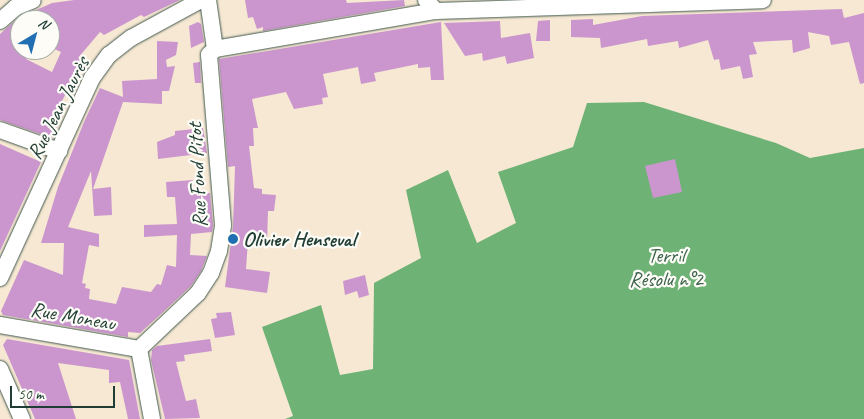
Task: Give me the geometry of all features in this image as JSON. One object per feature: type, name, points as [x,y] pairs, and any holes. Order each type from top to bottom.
[{"type":"street","points":[[0,21],[16,7],[33,0]]},
{"type":"street","name":"Rue Jean Jaurès","points":[[0,278],[92,78],[109,55],[131,38],[201,0]]},
{"type":"street","name":"Rue Fond Pitot","points":[[139,349],[198,293],[211,273],[219,251],[223,225],[210,55],[215,49],[208,0]]},
{"type":"street","points":[[215,49],[431,5],[763,0]]},
{"type":"street","points":[[0,130],[59,151]]},
{"type":"street","name":"Rue Moneau","points":[[0,325],[139,349]]},
{"type":"street","points":[[139,349],[152,419]]},
{"type":"street","points":[[0,369],[22,419]]},
{"type":"green space","name":"Terril Résolu n°2","points":[[644,102],[776,143],[810,158],[864,148],[864,419],[285,419],[293,416],[262,327],[321,305],[340,375],[373,369],[374,283],[421,258],[406,190],[448,170],[477,243],[516,223],[498,172],[573,147],[587,103]]},
{"type":"building","points":[[74,0],[180,0],[144,17],[141,15],[104,35],[100,32],[78,58],[83,60],[62,101],[67,103],[52,138],[0,120],[0,34],[10,25],[10,60],[28,60],[52,72],[57,60],[60,60],[60,10],[36,10],[52,3]]},
{"type":"building","points":[[245,0],[346,0],[347,3],[404,0],[405,6],[263,31],[263,27],[257,29],[253,17],[248,18]]},
{"type":"building","points":[[842,9],[844,18],[864,13],[864,83],[860,84],[849,42],[831,45],[829,36],[808,32],[810,48],[793,53],[792,40],[753,42],[757,54],[749,55],[753,77],[743,79],[740,66],[721,70],[719,59],[714,60],[708,40],[679,48],[678,41],[648,46],[647,39],[601,48],[600,38],[571,37],[571,20],[593,19],[593,25],[642,16]]},
{"type":"building","points":[[550,20],[550,41],[536,41],[538,21]]},
{"type":"building","points":[[500,21],[501,38],[530,33],[534,58],[507,64],[505,56],[483,61],[482,53],[465,56],[444,23]]},
{"type":"building","points":[[198,22],[201,24],[204,42],[191,48],[189,26]]},
{"type":"building","points":[[441,22],[444,80],[431,80],[430,67],[418,68],[418,64],[374,73],[376,81],[361,84],[358,67],[323,74],[328,97],[322,98],[323,104],[294,109],[286,92],[252,99],[258,128],[253,128],[254,146],[249,146],[254,188],[262,189],[262,194],[276,195],[274,211],[268,211],[267,243],[248,241],[246,269],[270,272],[267,293],[225,287],[233,227],[235,166],[228,167],[219,59]]},
{"type":"building","points":[[157,41],[178,42],[176,55],[166,60],[167,67],[175,66],[169,91],[162,91],[162,104],[123,102],[93,189],[111,187],[112,215],[94,216],[91,171],[68,227],[99,234],[99,247],[89,245],[82,283],[86,284],[85,288],[90,289],[89,299],[116,304],[122,287],[151,292],[157,284],[161,285],[167,265],[176,267],[177,235],[144,237],[144,225],[177,224],[175,197],[167,197],[166,182],[193,180],[194,194],[210,193],[213,225],[212,232],[191,234],[190,255],[207,256],[201,271],[191,286],[140,333],[128,332],[128,337],[3,315],[1,311],[24,260],[63,275],[64,243],[41,243],[58,187],[84,122],[100,88],[123,97],[122,81],[157,79]]},
{"type":"building","points":[[200,62],[201,83],[195,83],[193,63]]},
{"type":"building","points":[[203,128],[207,153],[158,159],[157,142],[175,135],[175,131]]},
{"type":"building","points":[[0,144],[41,162],[0,251]]},
{"type":"building","points":[[675,159],[682,192],[653,198],[645,166]]},
{"type":"building","points":[[365,275],[369,295],[359,298],[357,291],[345,295],[343,281]]},
{"type":"building","points":[[231,312],[235,335],[215,338],[211,319],[217,318],[216,313]]},
{"type":"building","points":[[7,339],[129,360],[140,419],[128,419],[120,382],[109,383],[109,370],[58,363],[76,419],[35,419],[3,345]]},
{"type":"building","points":[[210,339],[212,351],[184,355],[185,361],[176,362],[186,401],[196,399],[200,418],[165,419],[151,360],[152,350],[157,346]]},
{"type":"place","name":"Olivier Henseval","points":[[233,239]]}]
